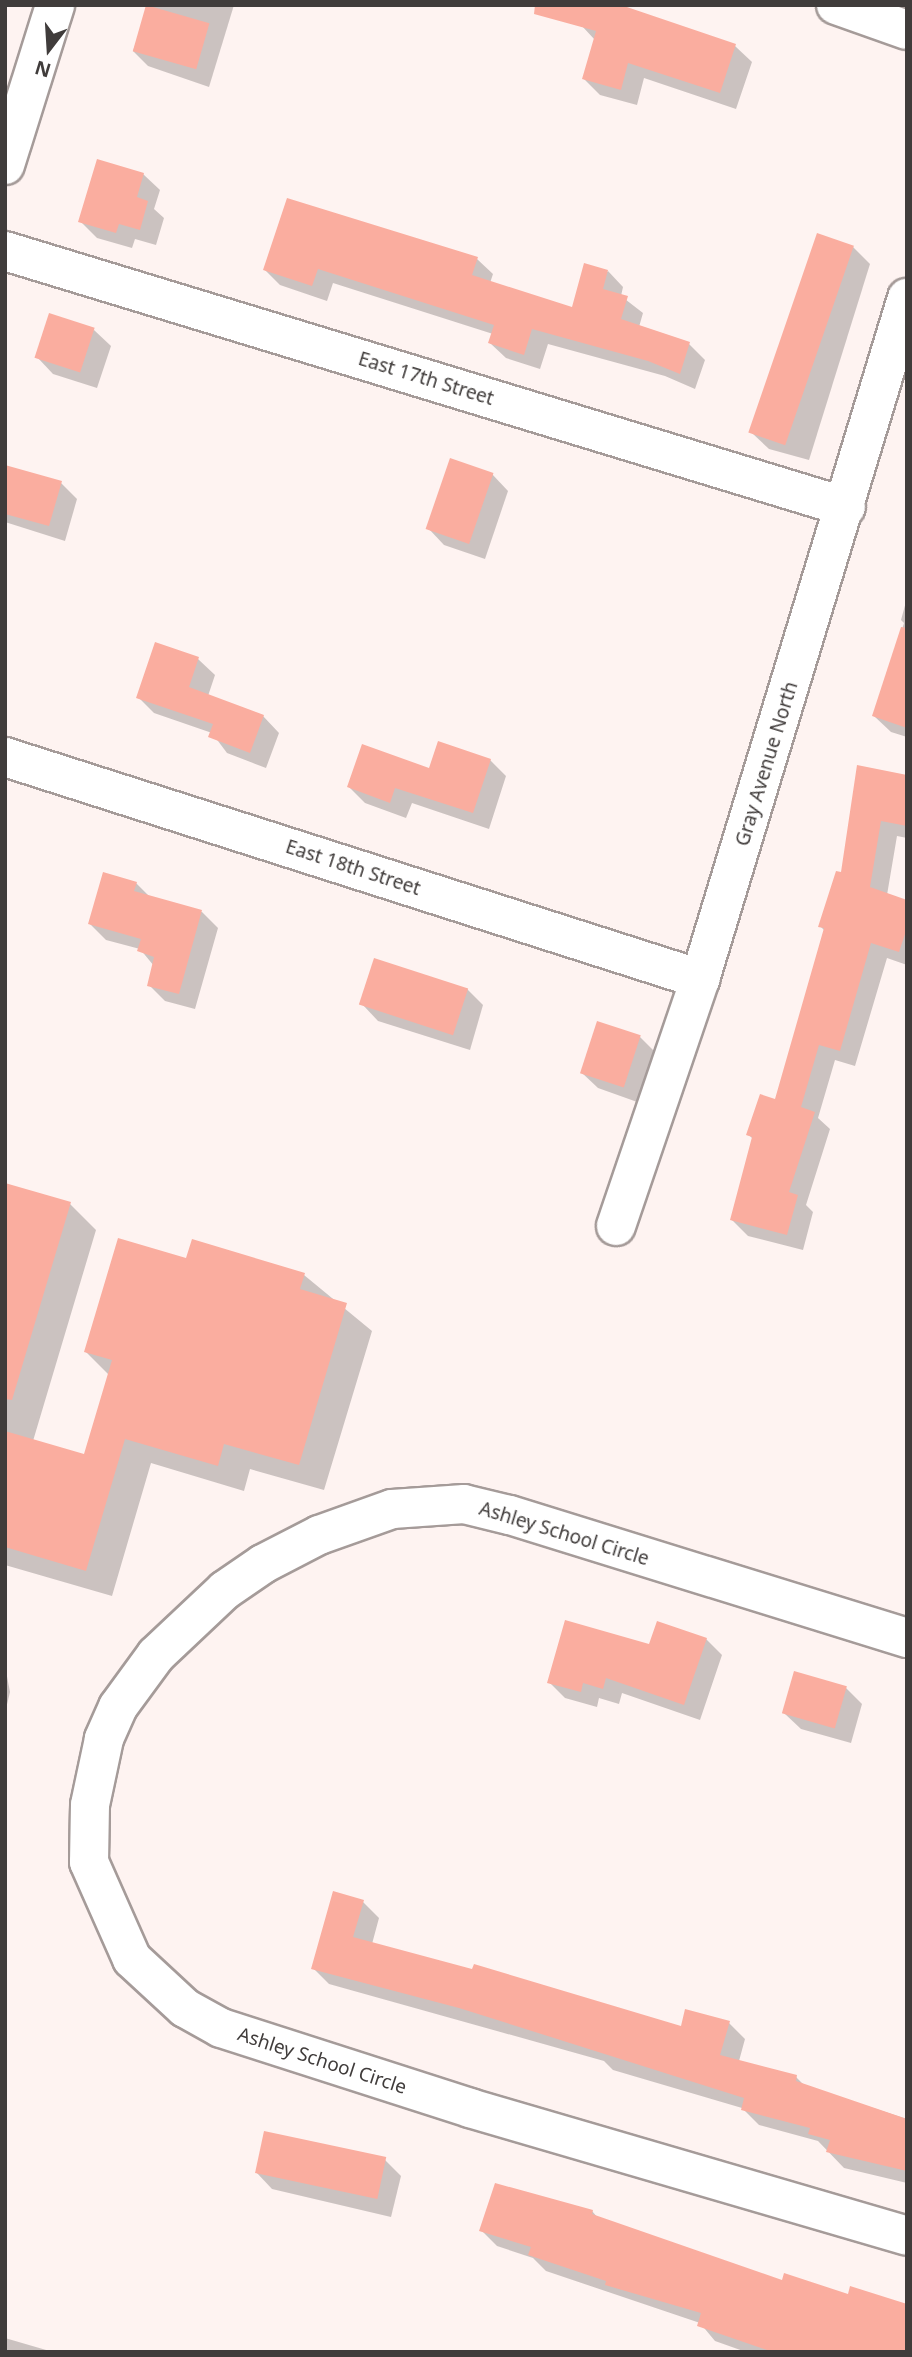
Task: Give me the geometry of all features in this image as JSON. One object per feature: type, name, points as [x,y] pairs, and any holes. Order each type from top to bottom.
[{"type":"street","points":[[5,165],[55,5]]},
{"type":"street","points":[[836,5],[907,30]]},
{"type":"street","name":"East 17th Street","points":[[5,251],[846,507]]},
{"type":"street","name":"Gray Avenue North","points":[[616,1226],[700,979],[901,337],[907,298]]},
{"type":"street","name":"East 18th Street","points":[[5,757],[700,979]]},
{"type":"street","name":"Ashley School Circle","points":[[907,1638],[509,1515],[464,1504],[392,1509],[319,1535],[263,1564],[225,1590],[156,1655],[118,1707],[104,1739],[94,1772],[89,1830],[93,1874],[132,1959],[185,2008],[220,2028],[470,2108],[907,2236]]},
{"type":"building","points":[[146,5],[209,23],[196,69],[133,51]]},
{"type":"building","points":[[535,5],[621,5],[736,44],[720,93],[628,63],[621,90],[582,79],[596,31],[534,14]]},
{"type":"building","points":[[97,159],[144,173],[137,197],[148,201],[140,230],[119,224],[116,233],[78,222]]},
{"type":"building","points":[[287,198],[478,257],[472,275],[572,307],[584,263],[608,270],[603,289],[628,296],[621,319],[690,342],[680,374],[648,361],[532,329],[524,355],[488,343],[494,325],[318,269],[312,286],[263,270]]},
{"type":"building","points":[[817,233],[854,246],[785,445],[748,433]]},
{"type":"building","points":[[49,313],[95,328],[80,373],[34,358]]},
{"type":"building","points":[[450,458],[493,473],[469,544],[426,529]]},
{"type":"building","points":[[5,465],[62,481],[49,526],[5,514]]},
{"type":"building","points":[[901,627],[907,628],[907,728],[872,716]]},
{"type":"building","points":[[155,642],[199,657],[189,687],[264,715],[250,753],[208,737],[213,724],[136,698]]},
{"type":"building","points":[[438,741],[491,759],[473,813],[395,788],[390,803],[347,787],[362,744],[429,768]]},
{"type":"building","points":[[857,765],[907,775],[907,826],[881,821],[870,887],[907,900],[907,928],[899,952],[871,943],[840,1051],[819,1045],[801,1107],[815,1112],[789,1192],[798,1195],[787,1235],[730,1220],[752,1137],[746,1135],[760,1094],[775,1099],[824,928],[818,927],[836,871],[841,872]]},
{"type":"building","points":[[103,872],[137,882],[134,891],[202,910],[179,994],[147,986],[154,957],[137,951],[141,939],[88,924]]},
{"type":"building","points":[[374,958],[468,989],[453,1035],[359,1005]]},
{"type":"building","points":[[597,1021],[641,1035],[624,1088],[580,1073]]},
{"type":"building","points":[[5,1183],[71,1202],[12,1400],[5,1399]]},
{"type":"building","points":[[118,1238],[186,1258],[192,1239],[305,1273],[300,1289],[347,1303],[299,1465],[224,1444],[218,1466],[125,1439],[86,1571],[5,1547],[5,1431],[84,1454],[112,1360],[84,1352]]},
{"type":"building","points":[[565,1620],[649,1644],[657,1621],[707,1638],[684,1705],[606,1678],[603,1689],[583,1683],[581,1692],[547,1683]]},
{"type":"building","points":[[794,1671],[847,1686],[835,1728],[782,1713]]},
{"type":"building","points":[[333,1891],[364,1900],[353,1937],[472,1969],[474,1964],[681,2026],[685,2009],[730,2021],[720,2055],[797,2075],[796,2081],[907,2119],[907,2171],[826,2152],[830,2140],[808,2134],[810,2128],[741,2110],[744,2098],[459,2008],[311,1969]]},
{"type":"building","points":[[264,2131],[386,2157],[377,2199],[255,2173]]},
{"type":"building","points":[[495,2183],[593,2210],[592,2214],[782,2280],[784,2273],[848,2294],[850,2286],[907,2304],[907,2352],[773,2352],[697,2326],[701,2313],[605,2285],[606,2281],[528,2255],[531,2247],[479,2231]]}]
